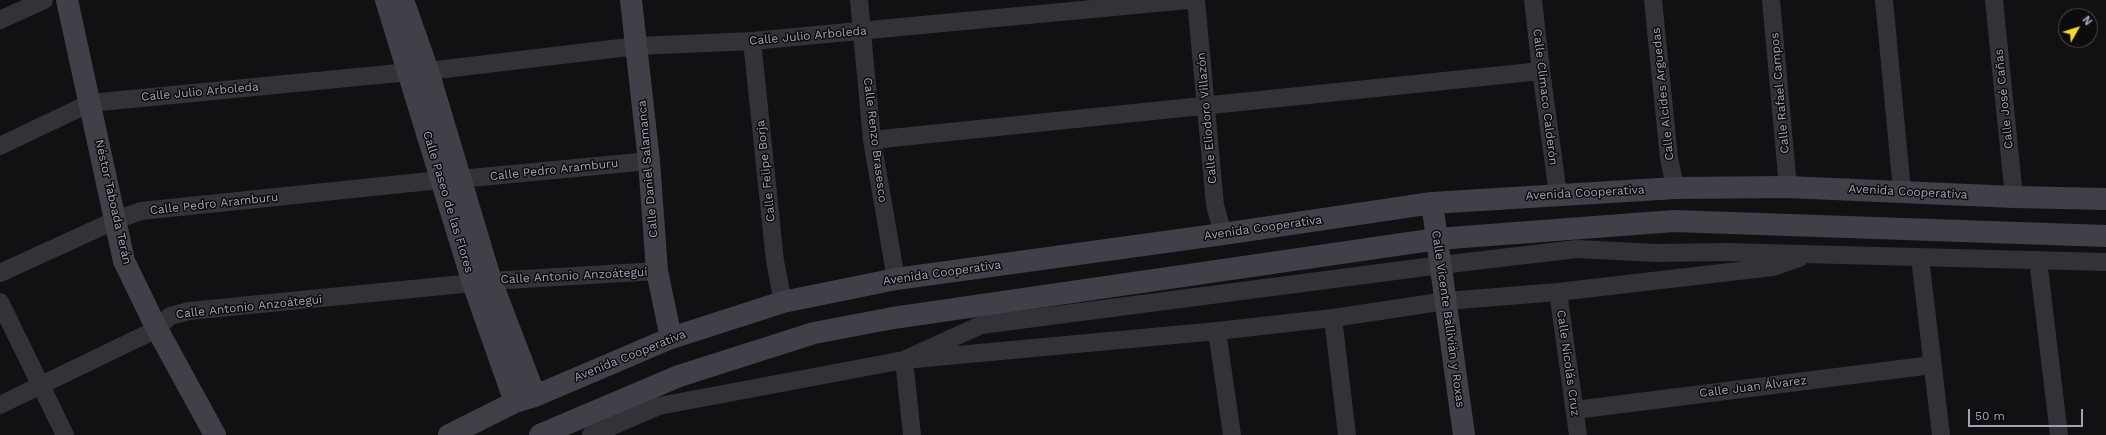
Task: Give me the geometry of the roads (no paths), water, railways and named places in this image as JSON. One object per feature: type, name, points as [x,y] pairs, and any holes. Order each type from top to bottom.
[{"type":"street","points":[[0,20],[44,0]]},
{"type":"street","name":"Néstor Taboada Terán","points":[[67,0],[124,261],[157,329],[215,435]]},
{"type":"street","name":"Calle Paseo de las Flores","points":[[386,0],[419,72]]},
{"type":"street","name":"Calle Paseo de las Flores","points":[[403,0],[419,72],[450,180],[482,282],[525,399]]},
{"type":"street","name":"Calle Daniel Salamanca","points":[[631,0],[649,161],[657,271],[671,338]]},
{"type":"street","name":"Calle Renzo Brasesco","points":[[859,0],[872,140],[896,279]]},
{"type":"street","name":"Calle Julio Arboleda","points":[[0,146],[90,103],[419,72],[636,46],[752,40],[862,31],[1188,0]]},
{"type":"street","name":"Calle Eliodoro Villazón","points":[[1196,0],[1215,205],[1223,234]]},
{"type":"street","name":"Calle Climaco Calderón","points":[[1533,0],[1540,71],[1558,194]]},
{"type":"street","name":"Calle Alcides Arguedas","points":[[1653,0],[1670,158],[1675,188]]},
{"type":"street","name":"Calle Rafael Campos","points":[[1771,0],[1788,187]]},
{"type":"street","points":[[1884,0],[1902,191]]},
{"type":"street","name":"Calle José Cañas","points":[[1994,0],[2014,197]]},
{"type":"street","name":"Calle Felipe Borja","points":[[752,40],[775,261],[783,302]]},
{"type":"street","points":[[872,140],[1540,71]]},
{"type":"street","name":"Calle Pedro Aramburu","points":[[0,273],[116,220],[141,211],[649,161]]},
{"type":"street","name":"Avenida Cooperativa","points":[[449,435],[525,399],[671,338],[783,302],[896,279],[1223,234],[1432,203],[1558,194],[1675,188],[1788,187],[2014,197],[2106,199]]},
{"type":"street","name":"Calle Vicente Ballivián y Roxas","points":[[1432,203],[1464,435]]},
{"type":"street","points":[[540,435],[679,376],[814,333],[916,315],[1437,239],[1674,221],[2106,236]]},
{"type":"street","points":[[904,360],[981,325],[1441,265],[1577,249],[1656,253],[2106,262]]},
{"type":"street","points":[[591,435],[659,406],[904,360],[1217,331],[1333,318],[1446,301],[1558,292],[1773,267],[1807,255]]},
{"type":"street","points":[[1920,258],[1932,365],[1942,435]]},
{"type":"street","points":[[2038,260],[2059,435]]},
{"type":"street","name":"Calle Antonio Anzoátegui","points":[[0,405],[157,329],[170,316],[189,312],[482,282],[657,271]]},
{"type":"street","name":"Calle Nicolás Cruz","points":[[1558,292],[1578,435]]},
{"type":"street","points":[[0,302],[65,435]]},
{"type":"street","points":[[1333,318],[1347,435]]},
{"type":"street","points":[[1217,331],[1232,435]]},
{"type":"street","points":[[904,360],[912,435]]},
{"type":"street","name":"Calle Juan Álvarez","points":[[1575,410],[1932,365]]}]
